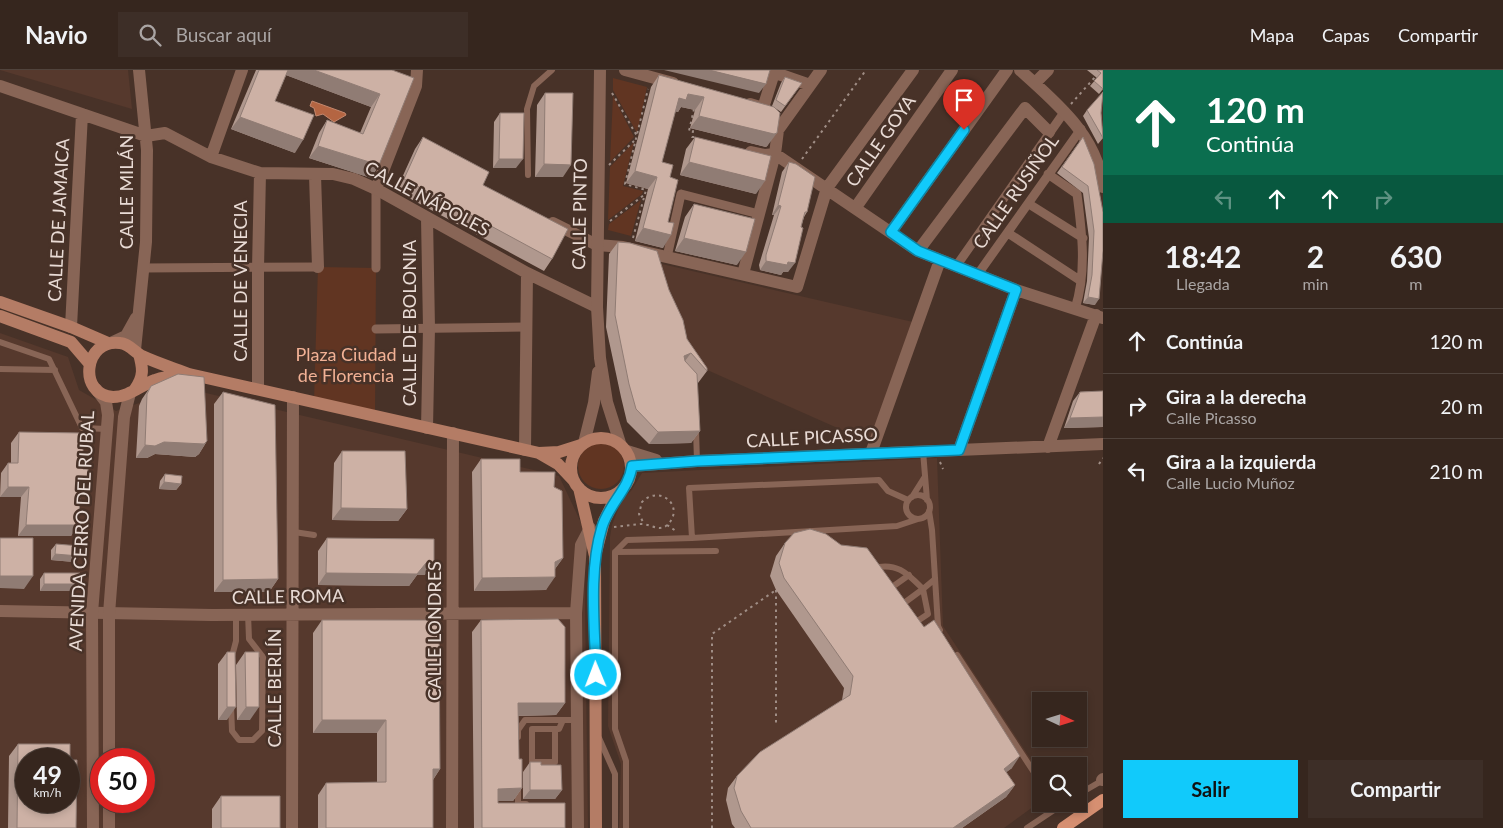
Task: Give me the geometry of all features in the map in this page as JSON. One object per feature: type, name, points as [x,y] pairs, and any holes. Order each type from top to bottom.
[{"type":"main road","points":[[0,302],[110,343],[127,344],[158,364],[189,374],[525,450],[539,453],[559,452],[602,437],[623,447],[632,466],[626,486],[618,493],[596,528]]},
{"type":"main road","points":[[0,316],[71,342],[89,363],[91,382],[96,389],[111,397],[122,397],[156,379],[189,374]]},
{"type":"main road","points":[[89,363],[95,352],[110,343]]},
{"type":"main road","points":[[132,392],[142,377],[143,367],[137,352]]},
{"type":"main road","points":[[582,444],[573,457],[571,466],[577,485],[596,528],[596,828]]},
{"type":"main road","points":[[539,453],[558,464],[589,496],[599,498],[618,493]]},
{"type":"main road","points":[[1063,828],[1103,800]]},
{"type":"street","name":"CALLE MILÁN","points":[[137,352],[138,314],[144,268],[146,136],[139,70]]},
{"type":"street","points":[[211,157],[242,70]]},
{"type":"street","points":[[376,268],[376,189],[416,86],[417,70]]},
{"type":"street","name":"CALLE PINTO","points":[[600,70],[597,223],[597,307],[600,358],[607,402],[623,447]]},
{"type":"street","points":[[626,70],[647,74],[690,87]]},
{"type":"street","points":[[772,116],[810,84],[820,70]]},
{"type":"street","points":[[540,216],[597,245],[631,249],[797,288],[828,188],[913,70]]},
{"type":"street","name":"CALLE GOYA","points":[[856,207],[952,70]]},
{"type":"street","points":[[891,232],[1007,70]]},
{"type":"street","points":[[1020,70],[1081,129],[1102,169],[1103,187]]},
{"type":"street","points":[[1035,84],[1048,70]]},
{"type":"street","points":[[743,274],[775,154],[778,130],[772,116],[770,72],[810,84]]},
{"type":"street","points":[[399,80],[416,86]]},
{"type":"street","name":"CALLE NÁPOLES","points":[[0,86],[146,136],[165,133],[211,157],[260,173],[315,176],[333,174],[354,179],[376,189],[527,273],[597,307]]},
{"type":"street","points":[[736,100],[772,116]]},
{"type":"street","points":[[918,251],[1025,108],[1049,132]]},
{"type":"street","points":[[957,265],[1064,111]]},
{"type":"street","name":"CALLE DE JAMAICA","points":[[71,327],[82,114]]},
{"type":"street","name":"CALLE RUSIÑOL","points":[[978,274],[1081,129]]},
{"type":"street","points":[[738,148],[765,155],[775,154],[828,188],[918,251],[1016,290],[1100,317],[1048,447]]},
{"type":"street","name":"CALLE DE VENECIA","points":[[258,389],[260,173]]},
{"type":"street","points":[[1048,174],[1077,194],[1083,238],[1080,292],[1075,309]]},
{"type":"street","points":[[144,268],[318,267],[315,176]]},
{"type":"street","points":[[666,257],[681,194],[759,214]]},
{"type":"street","points":[[1029,204],[1083,238]]},
{"type":"street","name":"CALLE DE BOLONIA","points":[[427,218],[429,328],[427,428]]},
{"type":"street","points":[[1008,233],[1081,281]]},
{"type":"street","points":[[870,453],[940,260]]},
{"type":"street","points":[[525,450],[527,273]]},
{"type":"street","points":[[959,450],[1016,290]]},
{"type":"street","points":[[110,343],[126,336],[138,314]]},
{"type":"street","points":[[376,329],[526,326]]},
{"type":"street","name":"CALLE PINTO","points":[[582,444],[594,403],[600,358]]},
{"type":"street","name":"AVENIDA CERRO DEL RUBAL","points":[[93,828],[92,613],[107,429],[106,402],[96,389]]},
{"type":"street","name":"AVENIDA CERRO DEL RUBAL","points":[[109,748],[109,614],[124,417],[132,392]]},
{"type":"street","name":"CALLE BERLÍN","points":[[292,828],[294,397]]},
{"type":"street","name":"CALLE LONDRES","points":[[452,828],[453,433]]},
{"type":"street","name":"CALLE PICASSO","points":[[632,466],[697,461],[1103,444]]},
{"type":"street","name":"CALLE PICASSO","points":[[623,447],[646,458],[673,463]]},
{"type":"street","points":[[578,828],[573,804],[577,720],[576,613],[581,545],[596,528]]},
{"type":"street","name":"CALLE ROMA","points":[[0,611],[109,614],[576,613]]},
{"type":"street","points":[[109,813],[109,828]]},
{"type":"lane","points":[[528,175],[527,109],[534,86],[552,70]]},
{"type":"lane","points":[[0,342],[49,359],[82,428],[107,429]]},
{"type":"lane","points":[[0,369],[55,370]]},
{"type":"lane","points":[[695,422],[697,461]]},
{"type":"lane","points":[[922,451],[932,530],[938,626],[943,634]]},
{"type":"lane","points":[[924,478],[906,507],[908,514],[920,519],[932,530]]},
{"type":"lane","points":[[692,538],[689,488],[879,480],[888,491],[910,498],[918,496],[927,500]]},
{"type":"lane","points":[[626,828],[626,761],[615,730],[615,552],[627,540],[897,526],[920,519],[929,511]]},
{"type":"lane","points":[[294,532],[314,535]]},
{"type":"lane","points":[[615,552],[716,551]]},
{"type":"lane","points":[[872,568],[885,565],[900,569],[923,589],[928,614],[912,624]]},
{"type":"lane","points":[[888,590],[909,575]]},
{"type":"lane","points":[[899,607],[935,579]]},
{"type":"lane","points":[[231,664],[231,655],[242,614]]},
{"type":"lane","points":[[231,693],[232,730],[240,740],[253,740],[262,731],[263,656],[249,639],[242,614]]},
{"type":"lane","points":[[954,651],[1032,770]]},
{"type":"lane","points":[[518,748],[518,730],[524,720],[577,720]]},
{"type":"lane","points":[[555,729],[555,762],[532,762],[532,729],[555,729],[559,729],[564,720]]},
{"type":"lane","points":[[596,732],[615,774],[615,828]]},
{"type":"lane","points":[[518,776],[518,804],[538,804]]},
{"type":"lane","points":[[1087,789],[1103,780]]},
{"type":"lane","points":[[1027,828],[1049,812]]},
{"type":"path","points":[[796,168],[866,70]]},
{"type":"path","points":[[1064,111],[1100,70]]},
{"type":"path","points":[[631,249],[646,190],[625,184],[636,138],[647,74]]},
{"type":"path","points":[[600,93],[613,93],[636,138]]},
{"type":"path","points":[[695,106],[689,130],[693,132],[692,136],[697,138]]},
{"type":"path","points":[[598,165],[610,165],[636,138]]},
{"type":"path","points":[[597,223],[607,223],[644,195]]},
{"type":"path","points":[[1098,464],[1103,458]]},
{"type":"path","points":[[596,528],[644,524],[653,529],[667,525],[673,515],[673,509],[668,499],[657,494],[651,495],[642,502],[639,514],[644,524]]},
{"type":"path","points":[[712,828],[712,634],[776,590],[776,723]]},
{"type":"shaded area","points":[[0,70],[128,70],[132,109]]},
{"type":"shaded area","points":[[312,101],[346,115],[334,122],[323,114],[316,116],[314,108],[310,106]]},
{"type":"shaded area","points":[[653,262],[913,322],[869,442],[687,361]]},
{"type":"shaded area","points":[[0,333],[68,357],[79,390],[116,411],[145,401],[172,385],[559,476],[584,529],[588,828],[0,828]]},
{"type":"shaded area","points":[[937,458],[943,626],[1032,761],[1032,808],[1004,828],[619,828],[621,764],[608,726],[610,537],[612,525],[622,499],[631,491],[642,473]]},
{"type":"green space","points":[[613,78],[647,87],[637,133],[613,90]]},
{"type":"green space","points":[[613,96],[634,137],[610,162]]},
{"type":"green space","points":[[634,142],[623,186],[643,191],[642,194],[608,220],[610,167]]},
{"type":"green space","points":[[641,200],[631,236],[608,230],[609,224]]},
{"type":"green space","name":"Plaza Ciudad de Florencia","points":[[318,267],[376,268],[375,416],[314,402]]},
{"type":"green space","points":[[601,443],[614,447],[620,453],[624,466],[620,479],[614,485],[601,489],[588,485],[582,479],[578,466],[582,453],[588,447]]},
{"type":"building","points":[[259,70],[288,70],[275,101],[314,115],[303,140],[240,117]]},
{"type":"building","points":[[314,70],[392,70],[414,78],[379,165],[318,146],[327,120],[363,134],[380,94]]},
{"type":"building","points":[[709,70],[770,70],[766,84]]},
{"type":"building","points":[[1097,70],[1103,70],[1103,89],[1094,81],[1101,73]]},
{"type":"building","points":[[659,75],[774,107],[780,113],[777,133],[774,134],[699,116],[704,97],[688,94],[686,100],[679,98],[662,162],[673,165],[670,177],[678,180],[668,222],[674,223],[671,235],[643,228],[657,177],[635,171]]},
{"type":"building","points":[[785,77],[802,83],[785,106],[776,100]]},
{"type":"building","points":[[1103,92],[1101,113],[1103,138],[1087,110]]},
{"type":"building","points":[[545,93],[573,93],[571,165],[544,164]]},
{"type":"building","points":[[500,113],[524,113],[523,159],[499,159]]},
{"type":"building","points":[[423,137],[489,172],[483,185],[568,229],[552,259],[404,179]]},
{"type":"building","points":[[695,137],[771,156],[765,181],[689,162]]},
{"type":"building","points":[[1083,137],[1094,164],[1103,212],[1103,251],[1099,299],[1088,297],[1092,275],[1094,231],[1088,186],[1062,167]]},
{"type":"building","points":[[789,162],[796,164],[815,177],[807,212],[805,212],[801,227],[803,228],[795,263],[788,262],[787,265],[766,261],[766,255],[781,206],[778,205]]},
{"type":"building","points":[[694,204],[755,219],[746,252],[684,238]]},
{"type":"building","points":[[618,242],[630,243],[657,251],[669,290],[683,320],[687,339],[707,368],[707,371],[691,353],[684,356],[685,361],[697,374],[700,431],[658,432],[636,409],[615,315]]},
{"type":"building","points":[[178,374],[204,377],[207,441],[204,444],[164,442],[155,446],[145,445],[147,394],[151,386]]},
{"type":"building","points":[[1103,391],[1103,417],[1070,418],[1080,392]]},
{"type":"building","points":[[223,392],[275,405],[278,579],[223,580]]},
{"type":"building","points":[[19,432],[83,433],[83,469],[88,469],[87,488],[81,488],[78,525],[26,525],[29,487],[8,487],[8,463],[18,463]]},
{"type":"building","points":[[342,451],[405,451],[407,509],[341,508]]},
{"type":"building","points":[[481,459],[520,459],[520,472],[555,472],[554,487],[562,491],[563,558],[555,562],[555,577],[482,578]]},
{"type":"building","points":[[165,474],[182,476],[181,484],[164,482]]},
{"type":"building","points":[[810,529],[826,534],[841,545],[867,548],[924,627],[934,620],[1020,756],[1004,769],[1015,785],[953,828],[751,828],[741,811],[734,788],[737,776],[760,752],[850,695],[853,676],[784,578],[779,563],[785,543],[794,533]]},
{"type":"building","points":[[0,538],[33,538],[33,576],[0,576]]},
{"type":"building","points":[[327,538],[434,539],[434,563],[426,563],[417,574],[326,573]]},
{"type":"building","points":[[56,544],[80,546],[79,556],[55,554]]},
{"type":"building","points":[[44,573],[80,573],[79,584],[44,584]]},
{"type":"building","points":[[558,619],[565,627],[565,703],[518,703],[519,759],[522,759],[522,788],[498,789],[498,803],[565,803],[565,828],[482,828],[481,620]]},
{"type":"building","points":[[322,620],[439,620],[440,769],[433,769],[433,828],[326,828],[326,783],[386,782],[386,720],[322,720]]},
{"type":"building","points":[[227,652],[235,652],[236,707],[227,707]]},
{"type":"building","points":[[245,652],[259,652],[259,707],[246,707]]},
{"type":"building","points":[[18,744],[70,744],[70,748],[18,748]]},
{"type":"building","points":[[530,762],[541,762],[541,765],[561,765],[562,790],[530,790]]},
{"type":"building","points":[[221,796],[280,796],[280,828],[221,828]]},
{"type":"building","points":[[17,813],[76,813],[76,828],[17,828]]},
{"type":"route","points":[[596,675],[595,556],[604,520],[618,493],[626,486],[632,466],[697,461],[959,450],[1016,290],[918,251],[891,232],[964,130]]}]
